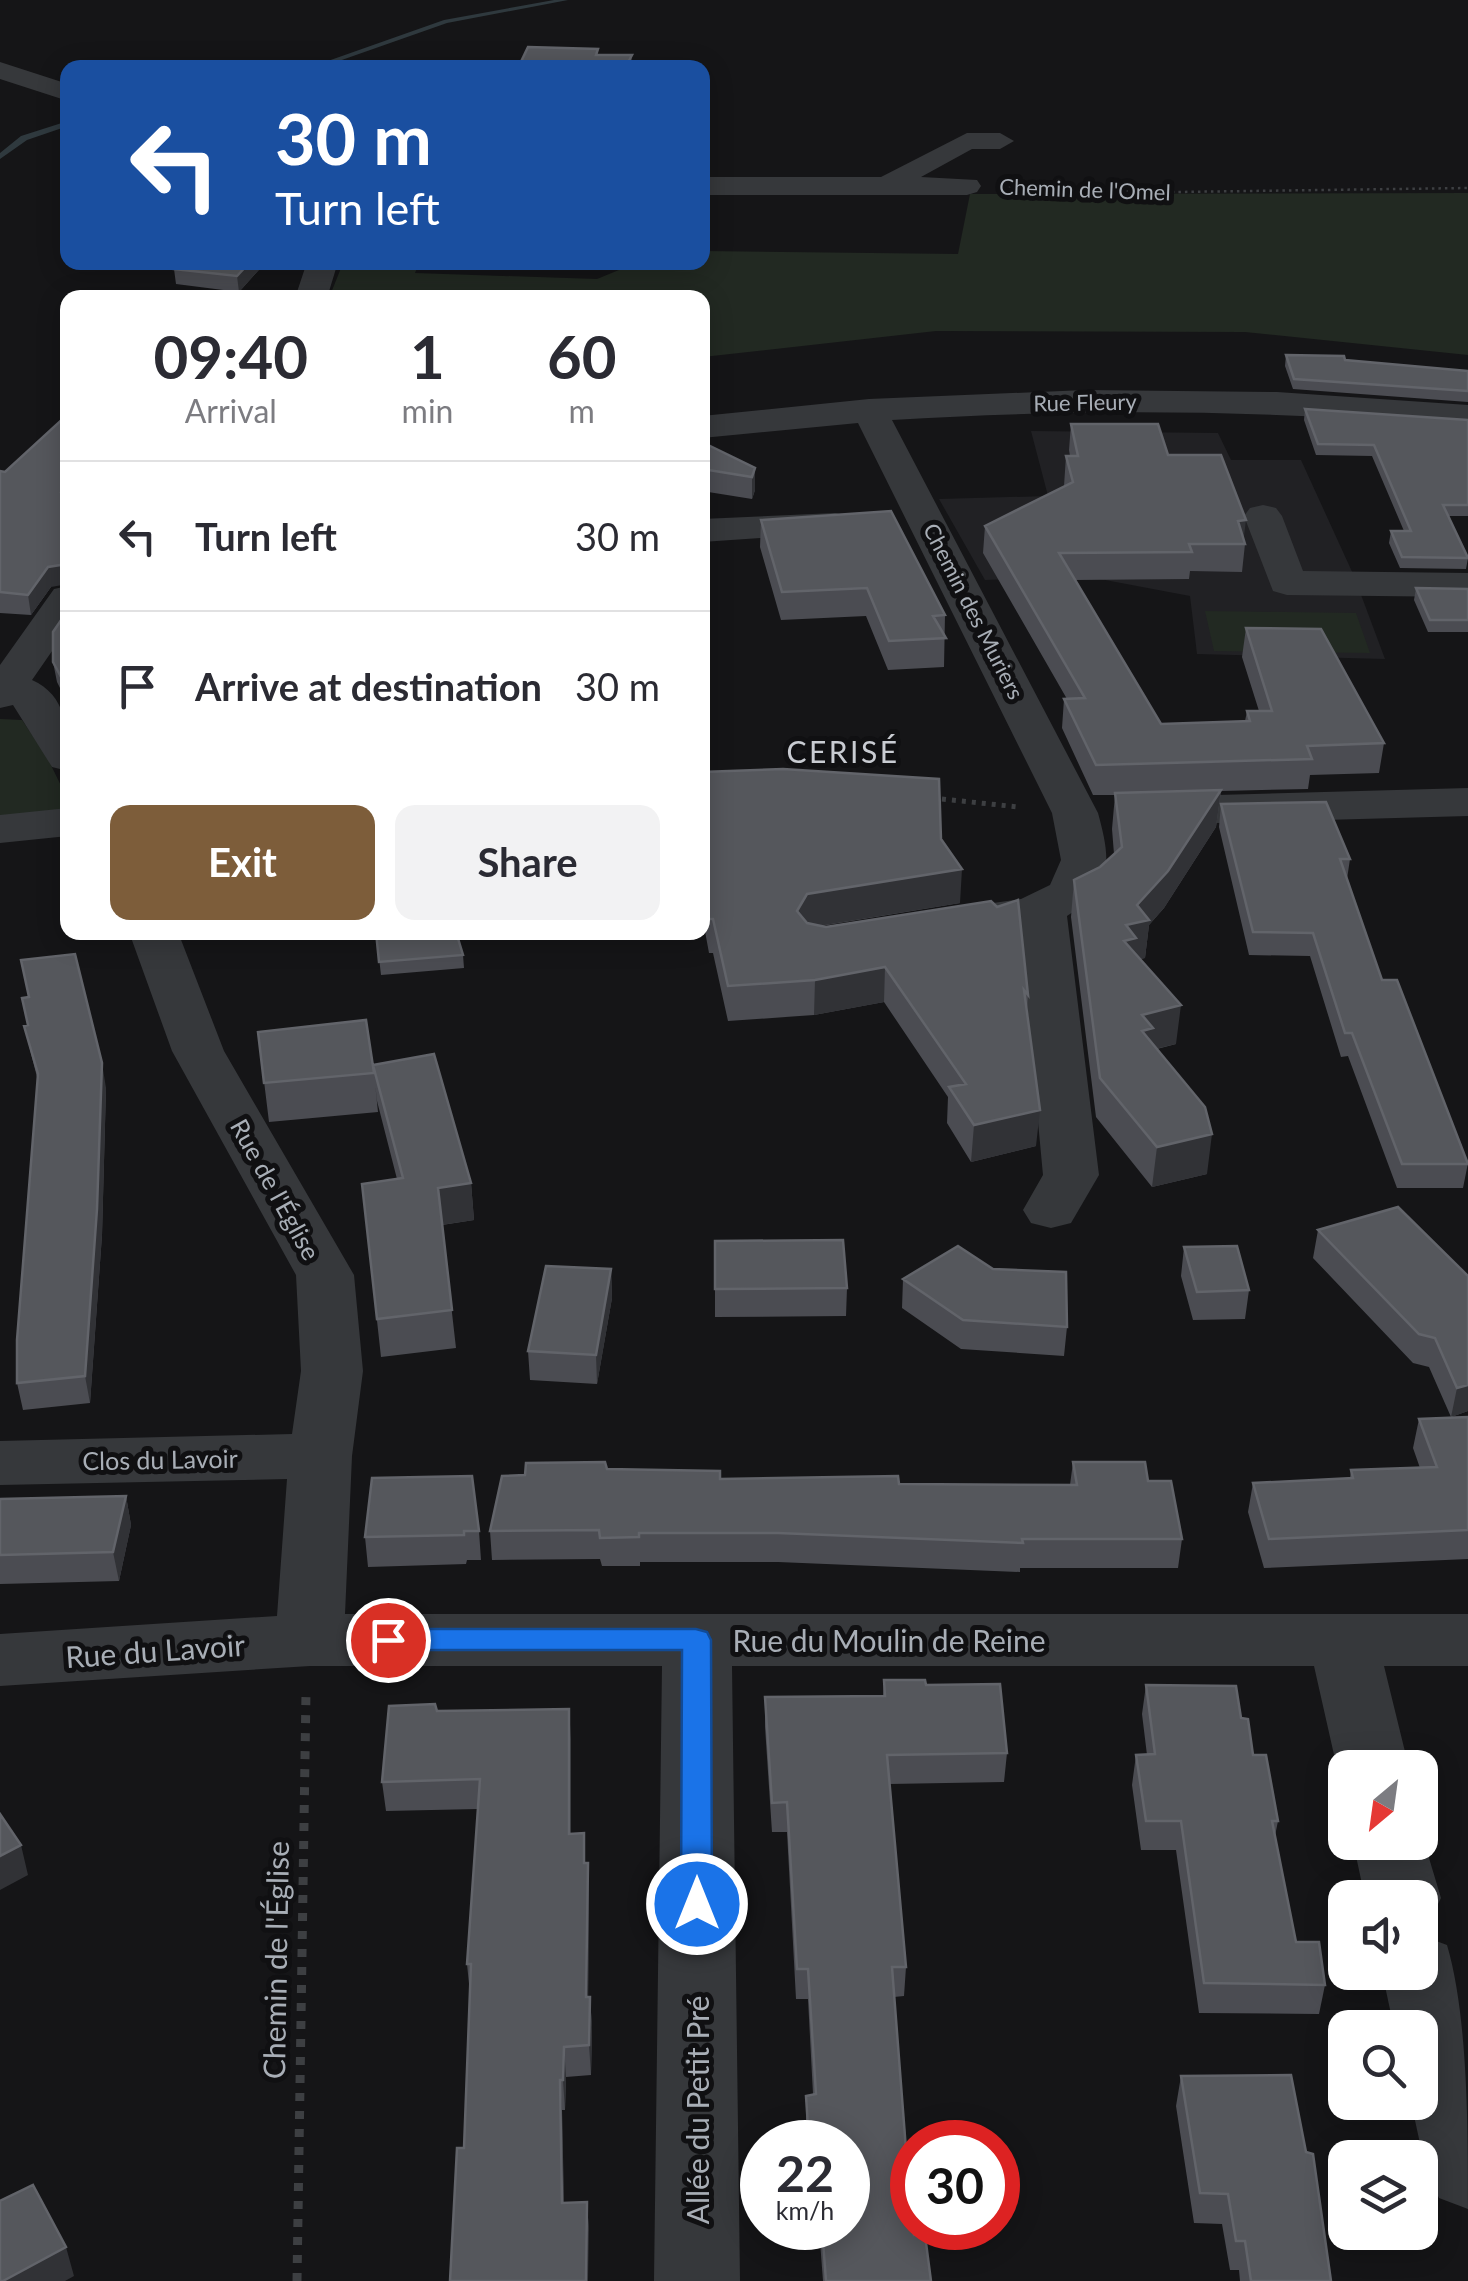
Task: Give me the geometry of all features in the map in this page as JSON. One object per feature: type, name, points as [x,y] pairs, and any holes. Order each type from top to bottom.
[{"type":"street","points":[[0,70],[60,89]]},
{"type":"street","points":[[886,185],[967,140],[1000,141]]},
{"type":"street","name":"Chemin de l'Omel","points":[[710,186],[967,186]]},
{"type":"street","name":"Rue Fleury","points":[[710,426],[952,404],[1130,401],[1265,403],[1468,416]]},
{"type":"street","name":"Chemin des Muriers","points":[[869,410],[897,520],[1075,813],[1086,858],[1079,880],[1064,901],[1042,909]]},
{"type":"street","points":[[1263,516],[1287,583],[1468,586]]},
{"type":"street","points":[[710,532],[897,520]]},
{"type":"street","points":[[60,610],[4,691],[29,694],[60,745]]},
{"type":"street","points":[[1075,813],[1468,802]]},
{"type":"street","points":[[0,830],[60,823]]},
{"type":"street","points":[[900,930],[1042,909],[1071,1175],[1051,1210]]},
{"type":"street","name":"Rue de l'Église","points":[[157,940],[198,1051],[325,1275],[332,1371],[320,1456],[310,1640]]},
{"type":"street","name":"Clos du Lavoir","points":[[0,1463],[320,1456]]},
{"type":"street","name":"Rue du Moulin de Reine","points":[[310,1640],[1468,1640]]},
{"type":"street","name":"Rue du Lavoir","points":[[0,1660],[310,1640]]},
{"type":"street","name":"Allée du Petit Pré","points":[[696,1640],[697,2281]]},
{"type":"street","points":[[1342,1640],[1369,1750]]},
{"type":"street","points":[[1425,1990],[1468,2171]]},
{"type":"path","name":"Chemin de l'Omel","points":[[967,186],[1176,192],[1468,188]]},
{"type":"path","points":[[918,796],[1075,813]]},
{"type":"path","name":"Chemin de l'Église","points":[[297,2281],[302,1732],[310,1640]]},
{"type":"shaded area","points":[[1468,193],[1468,355],[1245,332],[936,331],[710,356],[710,290],[332,290],[340,270],[597,279],[619,270],[710,270],[710,251],[958,254],[970,194]]},
{"type":"shaded area","points":[[1031,431],[1218,433],[1231,460],[1301,460],[1354,576],[1385,659],[1197,654],[1190,596],[1084,576],[985,580],[939,499],[1048,496]]},
{"type":"shaded area","points":[[1205,611],[1356,613],[1370,653],[1214,651]]},
{"type":"shaded area","points":[[0,719],[22,720],[60,784],[60,812],[0,820]]},
{"type":"building","points":[[528,47],[598,49],[596,55],[632,55],[629,60],[522,60]]},
{"type":"building","points":[[183,270],[243,270],[237,276]]},
{"type":"building","points":[[1286,355],[1344,356],[1345,360],[1468,371],[1468,391],[1294,379]]},
{"type":"building","points":[[1305,409],[1468,420],[1468,505],[1443,505],[1468,558],[1402,557],[1391,531],[1411,531],[1374,445],[1318,444]]},
{"type":"building","points":[[60,421],[60,565],[48,567],[28,595],[0,592],[0,471],[5,472]]},
{"type":"building","points":[[1071,424],[1158,424],[1168,455],[1221,455],[1246,520],[1238,521],[1245,544],[1189,544],[1192,552],[1059,553],[1161,724],[1250,721],[1247,711],[1272,711],[1246,628],[1321,629],[1384,743],[1307,746],[1312,759],[1096,765],[1064,699],[1085,698],[985,526],[1073,482],[1066,456],[1078,456]]},
{"type":"building","points":[[710,446],[755,468],[752,477],[710,470]]},
{"type":"building","points":[[891,511],[945,615],[933,616],[946,638],[889,641],[867,588],[782,592],[761,520]]},
{"type":"building","points":[[1416,588],[1468,589],[1468,620],[1430,620]]},
{"type":"building","points":[[60,622],[60,675],[53,662],[53,632]]},
{"type":"building","points":[[783,769],[939,779],[941,839],[962,869],[807,894],[797,911],[807,923],[826,927],[991,901],[997,907],[1018,900],[1028,995],[1024,990],[1040,1110],[974,1125],[949,1087],[966,1084],[885,967],[815,980],[728,986],[710,919],[710,772]]},
{"type":"building","points":[[1221,790],[1168,871],[1137,905],[1149,920],[1126,925],[1136,938],[1124,941],[1181,1005],[1142,1015],[1153,1028],[1142,1031],[1205,1107],[1212,1134],[1157,1147],[1100,1078],[1074,880],[1100,867],[1122,847],[1115,793]]},
{"type":"building","points":[[1326,802],[1350,859],[1340,859],[1382,980],[1397,980],[1468,1164],[1402,1164],[1352,1033],[1345,1033],[1313,933],[1253,932],[1221,804]]},
{"type":"building","points":[[377,940],[458,940],[463,955],[379,962]]},
{"type":"building","points":[[75,954],[102,1063],[85,1376],[17,1383],[38,1074],[24,1026],[28,1025],[22,998],[29,997],[21,960]]},
{"type":"building","points":[[366,1020],[374,1073],[264,1083],[258,1032]]},
{"type":"building","points":[[434,1054],[471,1183],[438,1188],[452,1310],[377,1319],[362,1184],[403,1178],[373,1065]]},
{"type":"building","points":[[1398,1207],[1468,1276],[1468,1385],[1457,1388],[1435,1338],[1419,1334],[1318,1230]]},
{"type":"building","points":[[843,1240],[847,1288],[715,1289],[715,1241]]},
{"type":"building","points":[[958,1246],[993,1269],[1066,1272],[1067,1327],[963,1320],[903,1279]]},
{"type":"building","points":[[1237,1246],[1249,1290],[1197,1292],[1184,1247]]},
{"type":"building","points":[[546,1266],[611,1269],[596,1355],[528,1351]]},
{"type":"building","points":[[1468,1417],[1468,1530],[1269,1539],[1253,1483],[1353,1478],[1351,1470],[1437,1467],[1419,1419]]},
{"type":"building","points":[[605,1462],[607,1469],[720,1471],[720,1479],[898,1476],[899,1484],[1077,1485],[1073,1462],[1145,1462],[1148,1481],[1171,1481],[1182,1539],[1022,1539],[1023,1543],[778,1533],[639,1533],[639,1537],[600,1538],[599,1530],[490,1531],[502,1476],[525,1475],[526,1463]]},
{"type":"building","points":[[472,1476],[479,1531],[464,1531],[464,1535],[365,1537],[372,1478]]},
{"type":"building","points":[[126,1496],[113,1552],[0,1555],[0,1499]]},
{"type":"building","points":[[884,1680],[925,1680],[926,1685],[1000,1684],[1007,1753],[887,1755],[906,1967],[892,1967],[904,2120],[890,2120],[890,2250],[927,2250],[931,2281],[826,2281],[824,2250],[870,2250],[870,2120],[808,2120],[806,2096],[816,2094],[808,1969],[797,1969],[787,1802],[772,1803],[765,1697],[885,1696]]},
{"type":"building","points":[[1146,1685],[1236,1686],[1241,1718],[1248,1719],[1253,1755],[1266,1755],[1278,1821],[1272,1821],[1296,1942],[1319,1942],[1325,1985],[1204,1983],[1181,1821],[1146,1821],[1136,1755],[1155,1754]]},
{"type":"building","points":[[435,1704],[437,1711],[569,1709],[569,1834],[584,1833],[584,1863],[588,1863],[586,1997],[590,1997],[589,2045],[564,2047],[560,2080],[562,2203],[587,2202],[586,2281],[450,2281],[457,2148],[464,2148],[471,1964],[467,1964],[480,1779],[382,1782],[389,1706]]},
{"type":"building","points":[[0,1814],[21,1845],[0,1856]]},
{"type":"building","points":[[1291,2075],[1306,2152],[1313,2154],[1331,2281],[1251,2281],[1245,2241],[1236,2241],[1228,2194],[1200,2193],[1181,2076]]},
{"type":"building","points":[[33,2185],[66,2247],[0,2281],[0,2201]]},
{"type":"waterway","points":[[334,60],[446,21],[565,0]]},
{"type":"waterway","points":[[0,157],[24,138],[60,126]]},
{"type":"district","name":"CERISÉ","points":[[843,751]]},
{"type":"route","points":[[388,1640],[696,1640],[697,1904]]}]
